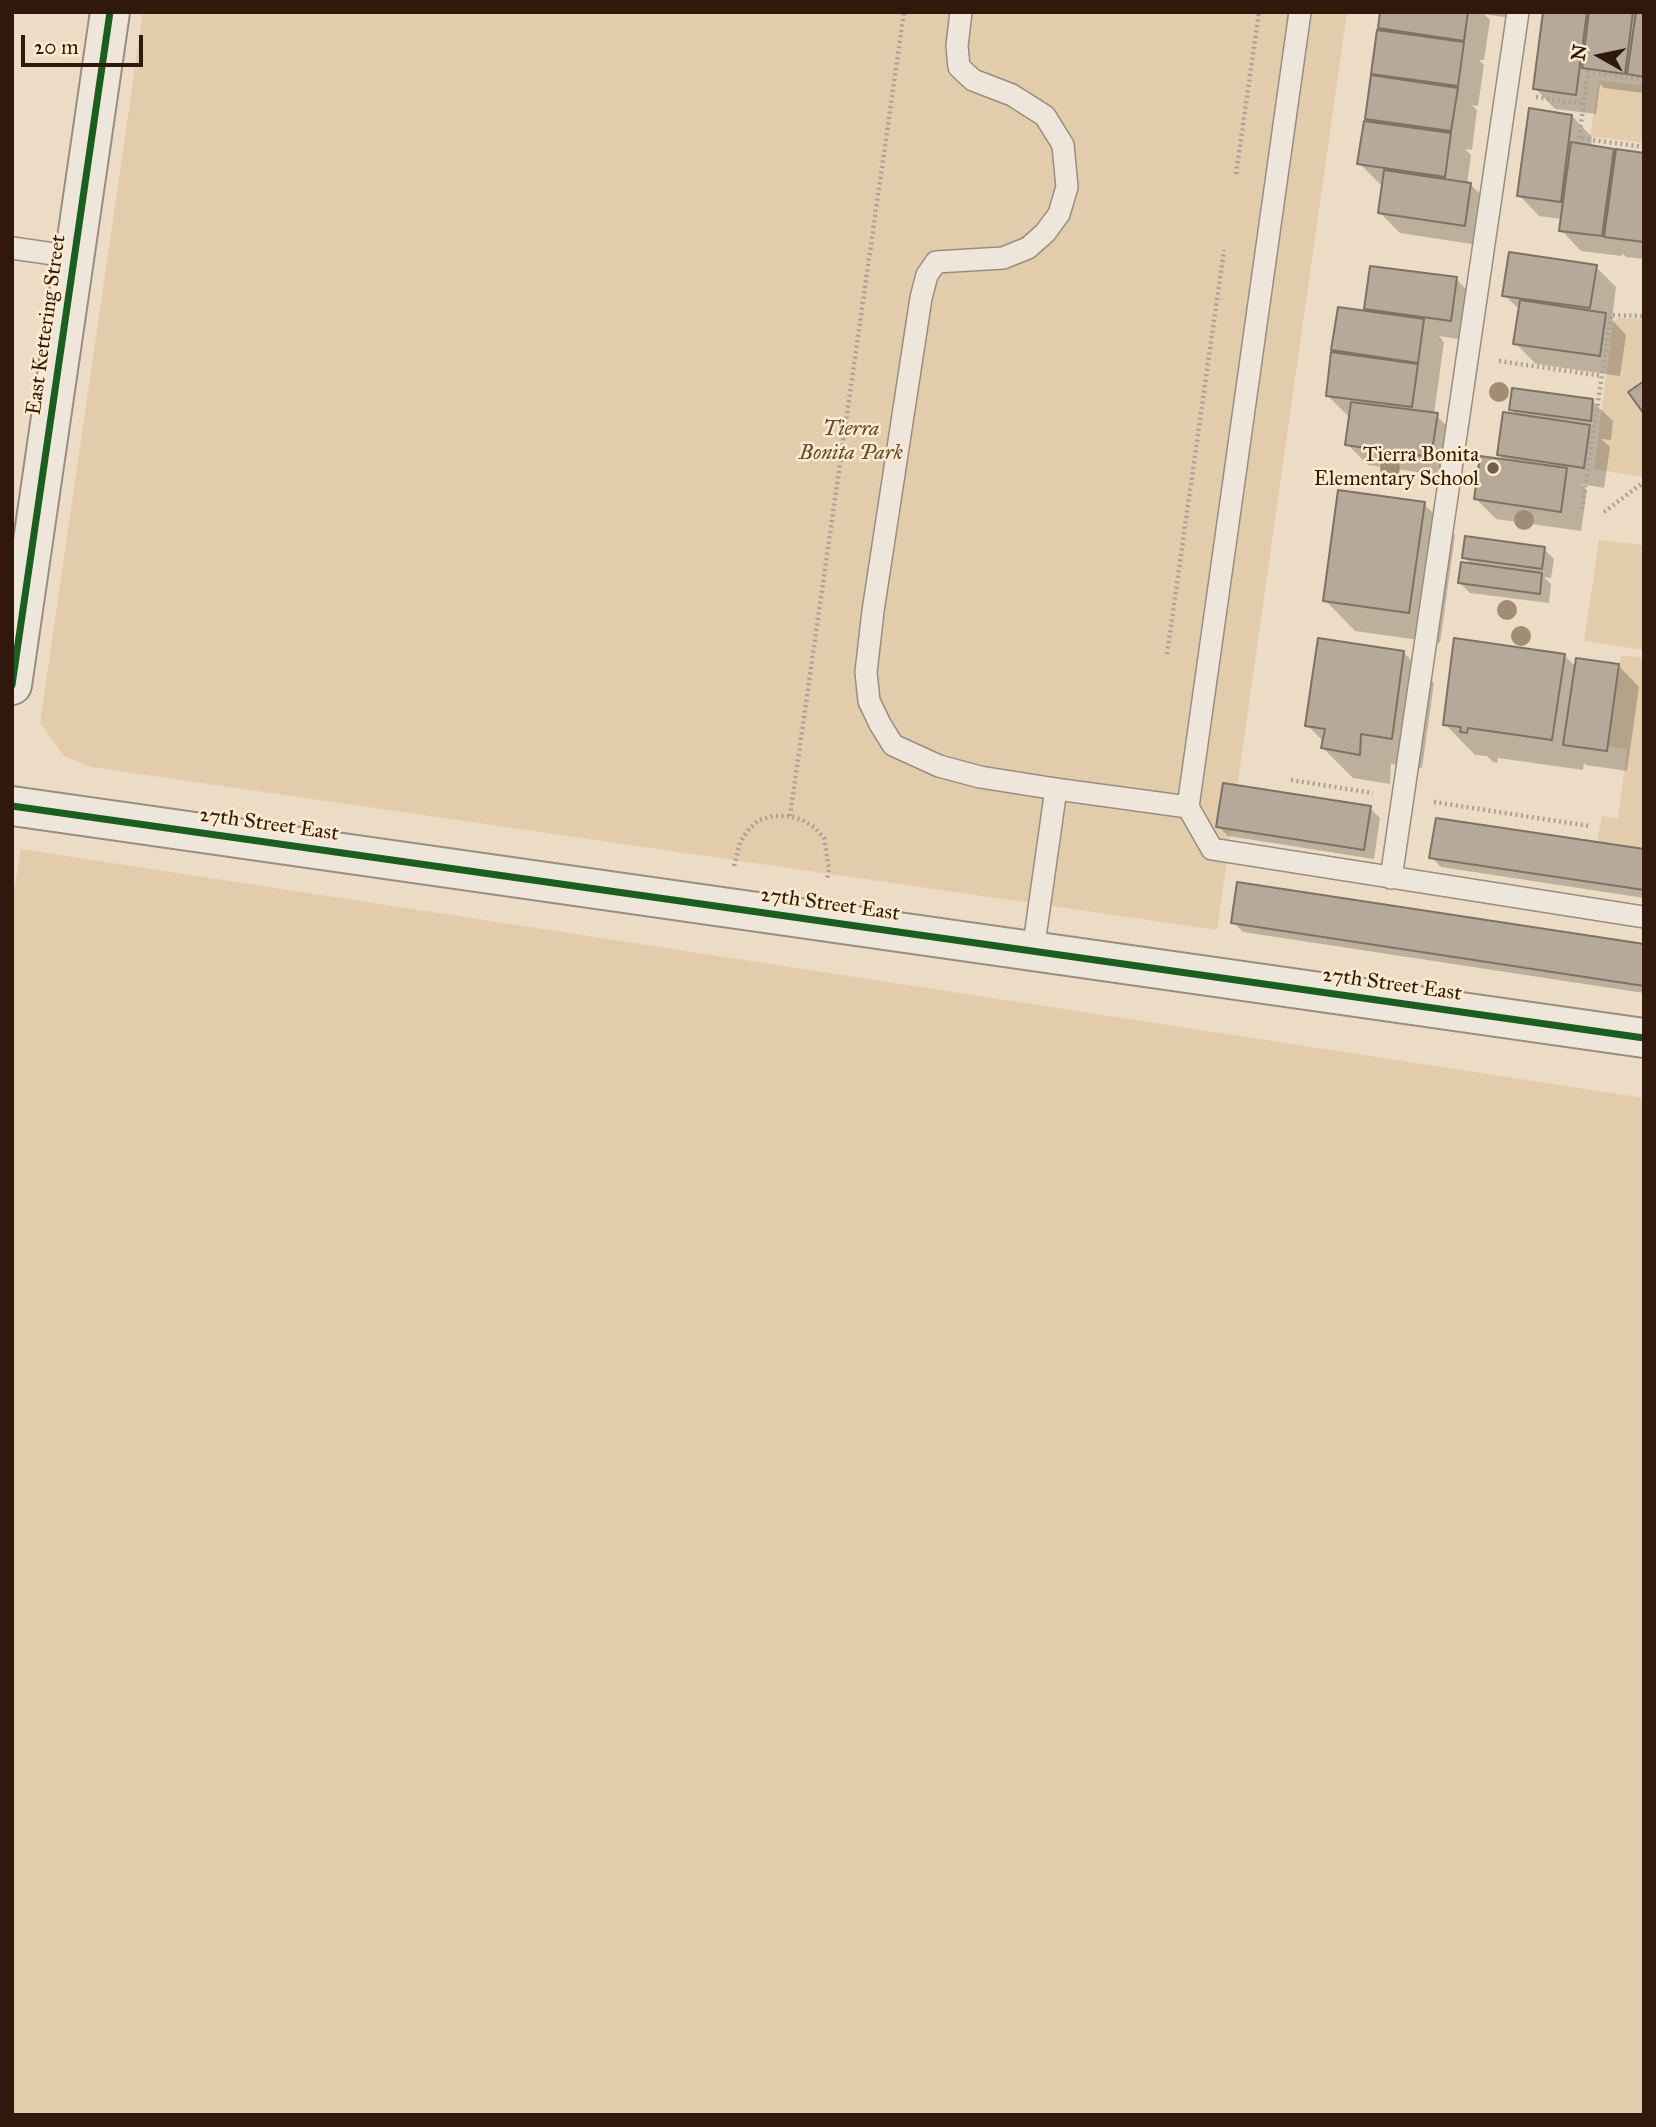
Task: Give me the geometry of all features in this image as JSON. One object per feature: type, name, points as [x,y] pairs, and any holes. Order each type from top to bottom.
[{"type":"street","name":"East Kettering Street","points":[[12,685],[110,12]]},
{"type":"street","name":"27th Street East","points":[[12,806],[1644,1038]]},
{"type":"lane","points":[[961,12],[957,46],[959,67],[973,80],[1012,94],[1045,116],[1063,145],[1067,187],[1059,214],[1045,233],[1028,248],[1003,258],[936,261],[927,275],[919,309],[873,611],[866,673],[869,701],[893,746],[939,766],[980,777],[1188,807]]},
{"type":"lane","points":[[1300,12],[1188,807],[1213,849],[1644,917]]},
{"type":"lane","points":[[1391,878],[1518,12]]},
{"type":"lane","points":[[12,248],[75,257]]},
{"type":"lane","points":[[1033,951],[1056,789]]},
{"type":"path","points":[[790,816],[904,12]]},
{"type":"path","points":[[1236,174],[1258,12]]},
{"type":"path","points":[[1644,80],[1588,72],[1579,138],[1644,147]]},
{"type":"path","points":[[1506,93],[1584,104]]},
{"type":"path","points":[[1167,654],[1224,250]]},
{"type":"path","points":[[1582,509],[1611,316],[1644,316]]},
{"type":"path","points":[[1468,357],[1602,376]]},
{"type":"path","points":[[1604,512],[1644,482]]},
{"type":"path","points":[[1291,780],[1589,826]]},
{"type":"path","points":[[734,866],[740,842],[759,820],[773,816],[790,816],[814,827],[824,838],[828,861],[827,880]]},
{"type":"green space","name":"Tierra Bonita Park","points":[[143,12],[1347,12],[1217,930],[91,767],[64,756],[40,723]]},
{"type":"green space","points":[[1599,80],[1644,86],[1644,143],[1590,136]]},
{"type":"green space","points":[[1618,318],[1644,319],[1643,477],[1594,469],[1613,321]]},
{"type":"green space","points":[[1599,540],[1644,545],[1644,650],[1584,641]]},
{"type":"green space","points":[[1621,655],[1644,658],[1644,849],[1597,842],[1602,816],[1618,818],[1627,750],[1608,746]]},
{"type":"green space","points":[[21,849],[1644,1098],[1644,2115],[12,2115],[12,903]]},
{"type":"building","points":[[1380,12],[1468,12],[1464,41],[1378,28]]},
{"type":"building","points":[[1543,12],[1587,12],[1576,95],[1533,89]]},
{"type":"building","points":[[1589,12],[1633,12],[1625,74],[1582,68]]},
{"type":"building","points":[[1636,12],[1644,12],[1644,77],[1627,74]]},
{"type":"building","points":[[1377,30],[1464,42],[1458,86],[1371,74]]},
{"type":"building","points":[[1371,75],[1458,88],[1451,131],[1365,119]]},
{"type":"building","points":[[1529,108],[1572,115],[1561,202],[1517,196]]},
{"type":"building","points":[[1364,121],[1451,133],[1445,177],[1357,164]]},
{"type":"building","points":[[1571,142],[1614,149],[1602,236],[1559,231]]},
{"type":"building","points":[[1616,149],[1644,153],[1644,242],[1604,237]]},
{"type":"building","points":[[1384,170],[1471,183],[1465,226],[1378,213]]},
{"type":"building","points":[[1509,252],[1597,265],[1590,308],[1502,296]]},
{"type":"building","points":[[1370,266],[1457,277],[1451,321],[1364,309]]},
{"type":"building","points":[[1520,300],[1606,313],[1600,356],[1513,344]]},
{"type":"building","points":[[1338,307],[1424,319],[1418,363],[1331,350]]},
{"type":"building","points":[[1331,352],[1418,364],[1412,407],[1326,396]]},
{"type":"building","points":[[1644,381],[1644,414],[1628,392]]},
{"type":"building","points":[[1512,388],[1593,399],[1591,421],[1509,410]]},
{"type":"building","points":[[1351,402],[1438,413],[1431,457],[1345,445]]},
{"type":"building","points":[[1503,412],[1590,425],[1584,468],[1497,455]]},
{"type":"building","points":[[1480,456],[1567,468],[1561,512],[1474,499]]},
{"type":"building","points":[[1338,490],[1425,502],[1409,613],[1323,601]]},
{"type":"building","points":[[1465,536],[1545,547],[1542,569],[1462,558]]},
{"type":"building","points":[[1461,562],[1542,573],[1540,594],[1458,583]]},
{"type":"building","points":[[1318,638],[1404,651],[1392,739],[1361,734],[1360,755],[1321,748],[1325,729],[1305,726]]},
{"type":"building","points":[[1454,638],[1565,654],[1552,740],[1468,728],[1467,733],[1460,732],[1461,727],[1443,725]]},
{"type":"building","points":[[1576,658],[1619,664],[1607,751],[1563,745]]},
{"type":"building","points":[[1223,783],[1371,806],[1364,850],[1216,827]]},
{"type":"building","points":[[1436,818],[1644,849],[1644,890],[1429,858]]},
{"type":"building","points":[[1237,882],[1644,944],[1644,986],[1231,923]]},
{"type":"cycle path","points":[[12,685],[110,12]]},
{"type":"cycle path","points":[[12,806],[1644,1038]]},
{"type":"place","name":"Tierra Bonita Elementary School","points":[[1493,468]]}]
